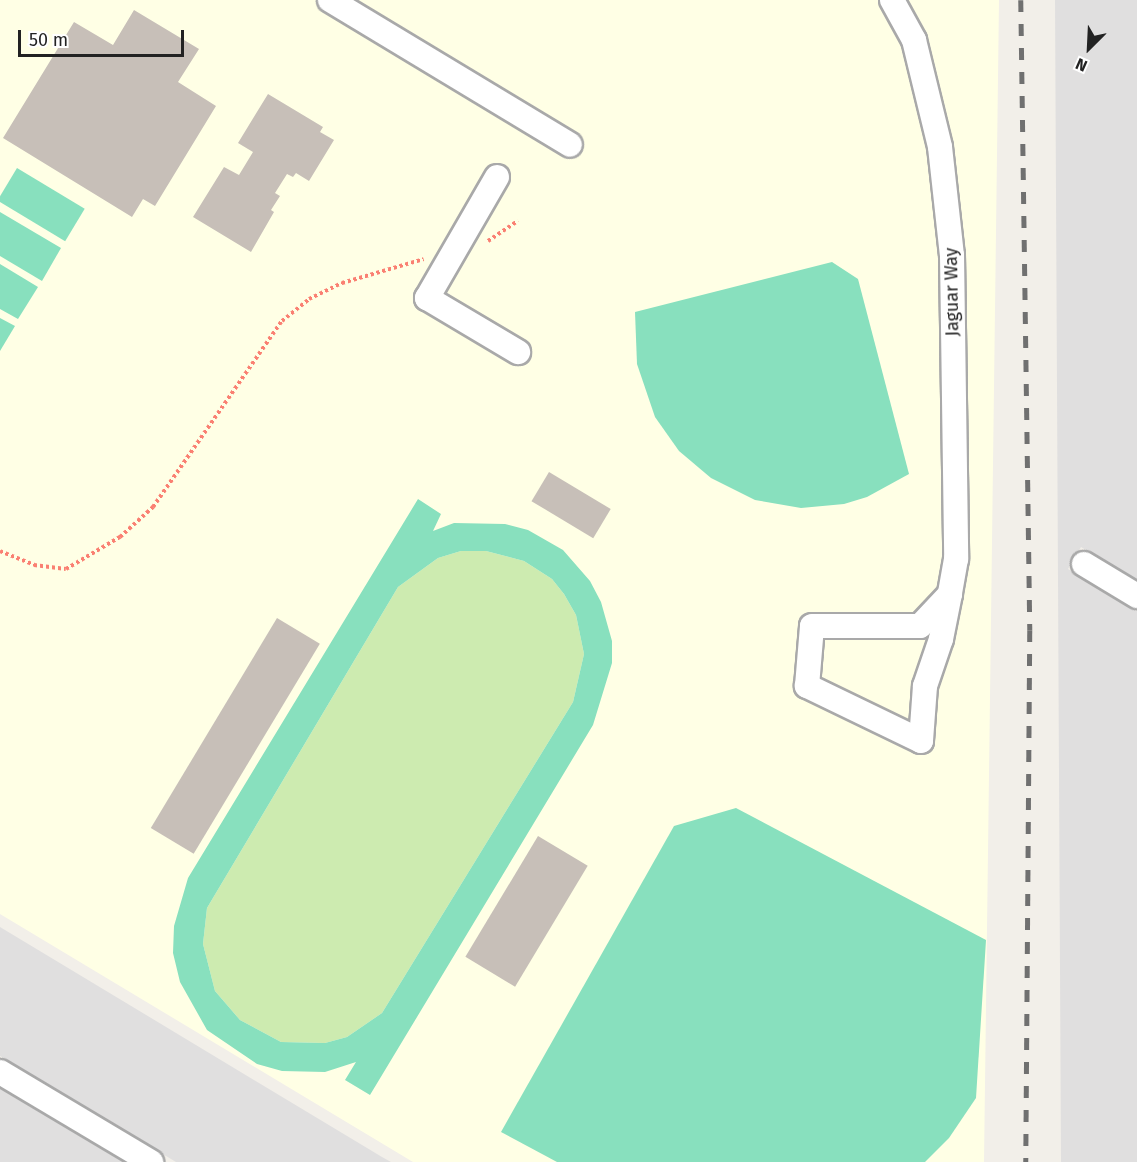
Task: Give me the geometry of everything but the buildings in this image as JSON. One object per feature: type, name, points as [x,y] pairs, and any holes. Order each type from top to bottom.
[{"type":"street","points":[[330,0],[356,7],[570,145]]},
{"type":"street","name":"Jaguar Way","points":[[892,0],[914,40],[940,147],[952,255],[956,559],[950,594],[941,639],[925,686],[921,741],[807,686],[812,626],[920,626],[950,594]]},
{"type":"street","points":[[497,177],[427,298],[518,352]]},
{"type":"street","points":[[1084,564],[1137,596]]},
{"type":"street","points":[[0,1072],[151,1162]]},
{"type":"path","points":[[0,551],[34,565],[66,568],[92,556],[120,537],[153,507],[282,321],[309,299],[342,283],[408,261],[470,252],[518,221]]},
{"type":"shaded area","points":[[0,0],[999,0],[984,1162],[413,1162],[0,914]]},
{"type":"shaded area","points":[[1055,0],[1137,0],[1137,581],[1081,547],[1068,569],[1137,611],[1137,1162],[1061,1162]]},
{"type":"shaded area","points":[[0,927],[391,1162],[176,1162],[0,1056]]},
{"type":"shaded area","points":[[0,1087],[126,1162],[0,1162]]},
{"type":"green space","points":[[17,168],[85,209],[65,241],[0,202],[0,196]]},
{"type":"green space","points":[[0,212],[61,248],[42,281],[0,256]]},
{"type":"green space","points":[[832,262],[858,279],[909,474],[867,497],[844,504],[801,508],[755,500],[711,478],[679,451],[655,417],[637,364],[635,312]]},
{"type":"green space","points":[[0,264],[38,287],[18,319],[0,309]]},
{"type":"green space","points":[[0,318],[15,326],[0,351]]},
{"type":"green space","points":[[418,499],[441,514],[433,531],[454,523],[505,524],[528,530],[563,550],[590,581],[601,602],[612,641],[612,663],[593,725],[370,1095],[345,1080],[356,1062],[325,1072],[282,1071],[257,1064],[207,1030],[180,982],[173,953],[174,926],[188,878]],"holes":[[[461,551],[486,551],[524,561],[552,579],[564,594],[576,615],[584,654],[573,702],[382,1013],[347,1037],[325,1043],[281,1042],[240,1020],[215,991],[203,944],[207,908],[398,587],[438,558]]]},
{"type":"green space","points":[[461,551],[486,551],[524,561],[552,579],[564,594],[576,615],[584,654],[573,702],[382,1013],[347,1037],[325,1043],[281,1042],[240,1020],[215,991],[203,944],[207,908],[398,587],[438,558]]},
{"type":"green space","points":[[736,808],[986,940],[976,1098],[949,1138],[925,1162],[557,1162],[501,1132],[674,826]]},
{"type":"railway","points":[[1021,0],[1030,630],[1026,1162]]}]
